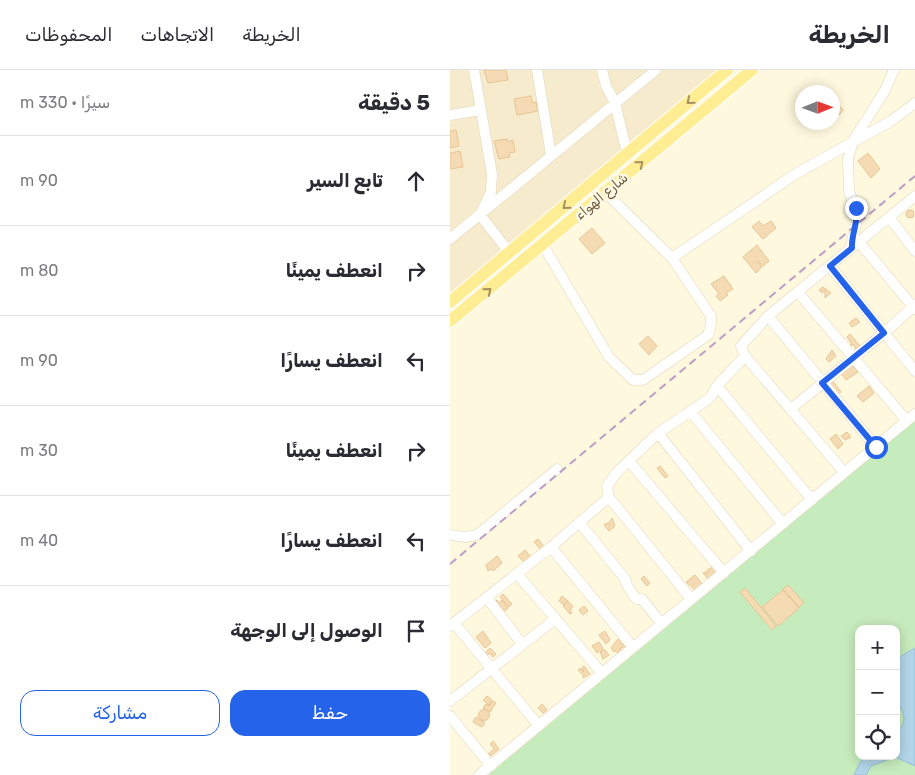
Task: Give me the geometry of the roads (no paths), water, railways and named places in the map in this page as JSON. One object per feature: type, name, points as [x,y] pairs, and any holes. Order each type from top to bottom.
[{"type":"main road","name":"شارع الهواء","points":[[450,302],[727,70]]},
{"type":"main road","name":"شارع الهواء","points":[[450,322],[752,70]]},
{"type":"street","points":[[474,70],[492,174],[491,192],[480,215]]},
{"type":"street","points":[[537,70],[552,155]]},
{"type":"street","points":[[602,70],[606,86],[615,103],[627,153]]},
{"type":"street","points":[[451,238],[656,70]]},
{"type":"street","points":[[791,409],[914,307],[855,245],[858,216],[849,191],[847,171],[853,141],[884,92],[894,70]]},
{"type":"street","points":[[672,258],[797,173],[891,121],[915,103]]},
{"type":"street","points":[[450,115],[481,110]]},
{"type":"street","points":[[543,245],[609,357],[628,377],[638,381],[643,380],[705,338],[711,325],[711,316],[672,258],[606,193]]},
{"type":"street","points":[[844,472],[741,351],[743,342],[768,316],[915,196]]},
{"type":"street","points":[[480,215],[510,253],[517,267]]},
{"type":"street","points":[[889,217],[915,250]]},
{"type":"street","points":[[450,227],[451,238]]},
{"type":"street","points":[[830,266],[915,371]]},
{"type":"street","points":[[479,775],[632,646],[751,551],[911,417],[852,358],[798,292]]},
{"type":"street","points":[[768,316],[876,447]]},
{"type":"street","points":[[691,599],[609,497],[607,486],[610,480],[658,434],[710,398],[717,386],[745,356]]},
{"type":"street","points":[[717,386],[812,500]]},
{"type":"street","points":[[690,411],[783,524]]},
{"type":"street","points":[[658,434],[751,551]]},
{"type":"street","points":[[629,461],[724,573]]},
{"type":"street","points":[[450,536],[465,538],[477,535],[557,469]]},
{"type":"street","points":[[539,726],[493,669],[452,625],[551,547],[609,497]]},
{"type":"street","points":[[579,522],[626,580],[626,584],[636,599],[642,599],[661,623]]},
{"type":"street","points":[[551,547],[632,646]]},
{"type":"street","points":[[517,574],[554,620],[601,672]]},
{"type":"street","points":[[486,598],[522,644]]},
{"type":"street","points":[[450,701],[554,620]]},
{"type":"street","points":[[450,716],[491,766]]},
{"type":"water","points":[[915,648],[915,766],[900,759],[900,729],[904,718],[900,706],[900,657]]},
{"type":"water","points":[[862,760],[887,760],[871,766],[866,775],[854,775]]},
{"type":"railway","points":[[450,564],[915,176]]}]
